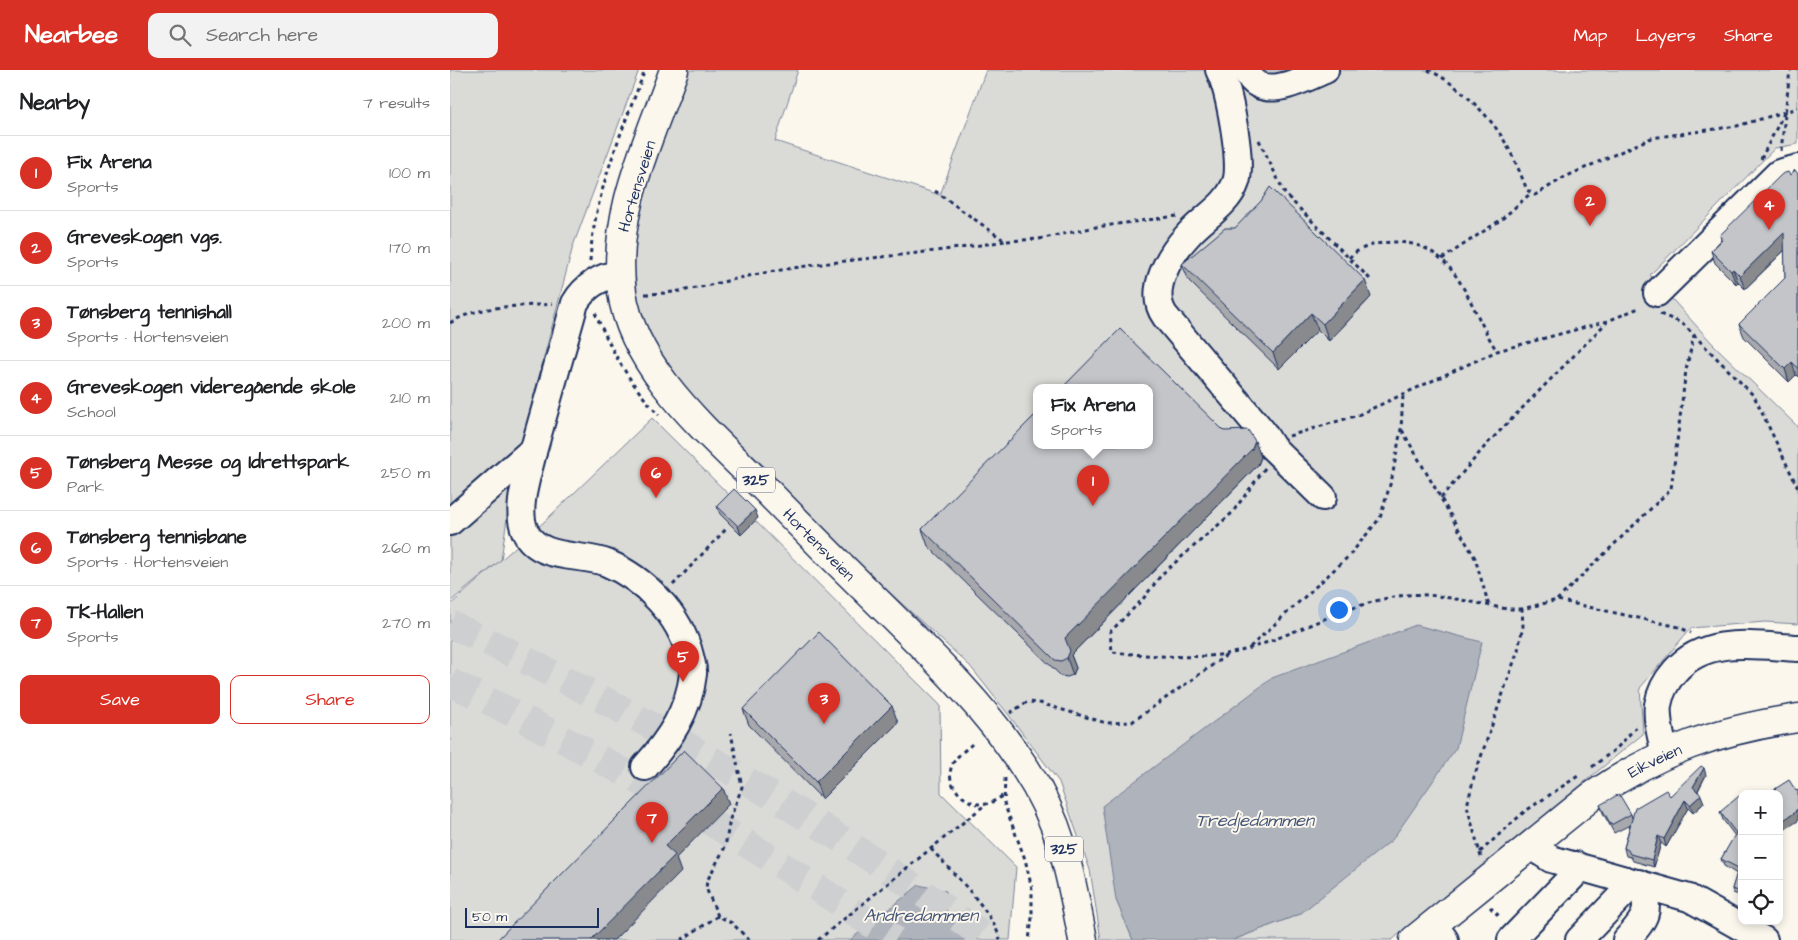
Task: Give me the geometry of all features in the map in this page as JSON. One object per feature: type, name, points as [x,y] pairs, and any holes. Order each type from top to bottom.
[{"type":"main road","name":"Hortensveien","points":[[674,70],[631,192],[619,245],[621,284],[628,320],[648,361],[687,410],[930,653],[1002,735],[1034,783],[1053,820],[1072,875],[1079,933]]},
{"type":"main road","name":"Eikveien","points":[[1431,935],[1482,887],[1618,778],[1665,755],[1711,736],[1748,726],[1798,718]]},
{"type":"street","points":[[1219,70],[1230,105],[1238,153],[1236,182],[1221,205],[1187,236],[1176,251],[1160,281],[1158,303],[1165,316],[1262,431],[1272,447],[1323,498]]},
{"type":"street","points":[[1246,70],[1253,83],[1267,88],[1288,84],[1325,70]]},
{"type":"street","points":[[1653,298],[1779,174],[1792,170]]},
{"type":"street","points":[[621,284],[610,275],[582,294],[533,452],[522,507],[525,530],[532,541],[540,547],[565,555],[606,562],[632,577],[659,599],[673,617],[687,643],[694,672],[688,701],[676,727],[662,748],[645,767]]},
{"type":"street","points":[[450,522],[528,454],[533,452]]},
{"type":"street","points":[[1665,755],[1658,713],[1662,693],[1680,666],[1692,656],[1708,649],[1737,645],[1798,648]]},
{"type":"street","points":[[1531,846],[1551,859],[1689,898],[1764,940]]},
{"type":"street","points":[[1515,937],[1572,877],[1576,866]]},
{"type":"street","points":[[1579,940],[1632,882]]},
{"type":"street","points":[[1626,940],[1641,924],[1646,912],[1645,895],[1632,882]]},
{"type":"path","points":[[1428,70],[1450,83],[1477,107],[1502,136],[1531,193]]},
{"type":"path","points":[[1790,70],[1780,151],[1792,170]]},
{"type":"path","points":[[1442,258],[1502,219],[1531,193],[1535,194],[1574,173],[1652,138],[1737,126],[1798,108]]},
{"type":"path","points":[[1256,132],[1262,149],[1285,194],[1372,281]]},
{"type":"path","points":[[935,191],[1005,241]]},
{"type":"path","points":[[621,284],[670,294],[765,273],[1005,241],[1039,239],[1096,227],[1182,215]]},
{"type":"path","points":[[1349,258],[1353,254],[1373,245],[1400,242],[1415,244],[1431,250],[1453,269],[1497,350]]},
{"type":"path","points":[[450,323],[464,314],[478,310],[582,294]]},
{"type":"path","points":[[1708,649],[1690,632],[1679,627],[1557,600],[1522,609],[1407,595],[1362,606],[1248,649],[1231,653],[1146,656],[1112,652],[1110,632],[1143,599],[1162,574],[1232,513],[1272,458],[1272,447],[1290,435],[1358,415],[1497,350],[1608,321],[1653,298],[1662,315],[1682,323],[1754,396],[1798,488]]},
{"type":"path","points":[[1441,498],[1487,444],[1608,321]]},
{"type":"path","points":[[1557,600],[1671,489],[1686,370],[1694,334]]},
{"type":"path","points":[[1248,649],[1343,561],[1380,518],[1389,495],[1401,429],[1404,395]]},
{"type":"path","points":[[1401,429],[1475,558],[1489,606]]},
{"type":"path","points":[[659,599],[728,528]]},
{"type":"path","points":[[1515,937],[1482,887],[1480,852],[1466,806],[1474,777],[1518,650],[1523,626],[1522,609]]},
{"type":"path","points":[[1008,714],[1027,702],[1106,723],[1132,722],[1231,653]]},
{"type":"path","points":[[1590,769],[1617,748],[1639,724]]},
{"type":"path","points":[[731,733],[742,786],[730,819],[725,847],[707,881],[706,888],[718,916],[732,923],[749,940]]},
{"type":"path","points":[[972,744],[954,761],[950,772],[952,782],[957,792],[969,800],[986,804]]},
{"type":"path","points":[[1480,852],[1524,812],[1583,773]]},
{"type":"path","points":[[818,940],[986,804],[1004,795],[1004,803],[1024,859],[1032,889],[1030,940]]},
{"type":"path","points":[[931,849],[993,923],[1000,940]]},
{"type":"path","points":[[680,940],[718,916]]},
{"type":"shaded area","points":[[450,70],[639,70],[573,246],[513,476],[501,560],[450,602]]},
{"type":"shaded area","points":[[686,70],[798,70],[775,141],[940,195],[986,70],[1798,70],[1798,144],[1775,148],[1650,275],[1713,344],[1798,427],[1798,624],[1765,622],[1691,628],[1640,688],[1643,734],[1392,940],[1233,940],[1300,914],[1116,900],[1133,940],[1101,940],[1090,870],[1059,782],[970,666],[759,473],[657,369],[630,296],[635,207]]},
{"type":"shaded area","points":[[652,418],[940,705],[941,793],[1016,867],[1010,940],[450,940],[450,605],[545,521]]},
{"type":"water","name":"Tredjedammen","points":[[1416,625],[1482,642],[1456,748],[1392,840],[1300,914],[1233,940],[1133,940],[1116,900],[1102,806],[1272,678]]},
{"type":"water","name":"Andredammen","points":[[919,885],[946,891],[947,921],[979,930],[977,940],[850,940]]},
{"type":"building","points":[[1795,170],[1798,174],[1798,368],[1792,362],[1785,369],[1739,324],[1785,278],[1784,233],[1740,276],[1733,269],[1731,271],[1711,251],[1723,239],[1720,235],[1782,174],[1788,172],[1790,175]]},
{"type":"building","points":[[1270,187],[1365,280],[1323,324],[1311,313],[1273,353],[1182,264],[1225,228],[1235,228],[1261,201]]},
{"type":"building","points":[[1120,329],[1224,431],[1248,430],[1255,441],[1252,449],[1065,638],[1070,651],[1067,658],[1061,661],[1055,660],[922,529],[1033,417],[1033,449],[1153,449],[1153,384],[1066,384]]},
{"type":"building","points":[[734,489],[755,510],[738,526],[717,506]]},
{"type":"building","points":[[819,632],[892,706],[816,782],[743,709]]},
{"type":"building","points":[[684,750],[723,788],[665,846],[675,855],[591,940],[497,940]]},
{"type":"building","points":[[1701,766],[1704,768],[1693,787],[1701,795],[1690,805],[1685,800],[1664,839],[1658,836],[1652,860],[1630,854],[1624,848],[1635,808],[1666,790],[1670,796]]},
{"type":"building","points":[[1789,780],[1796,791],[1798,790],[1798,809],[1783,820],[1783,790],[1773,790]]},
{"type":"building","points":[[1619,794],[1631,814],[1611,825],[1600,805]]},
{"type":"building","points":[[1738,797],[1738,868],[1721,859],[1736,833],[1720,812]]},
{"type":"building","points":[[1737,872],[1738,891],[1732,889]]},
{"type":"tunnel","points":[[450,624],[590,693],[727,769],[860,851],[989,940]]},
{"type":"tunnel","points":[[450,682],[565,740],[677,802],[787,869],[895,940]]},
{"type":"place","name":"Greveskogen vgs.","points":[[1590,226]]},
{"type":"place","name":"Greveskogen videregående skole","points":[[1769,230]]},
{"type":"place","name":"Tønsberg tennisbane","points":[[656,498]]},
{"type":"place","name":"Fix Arena","points":[[1093,506]]},
{"type":"place","name":"Tønsberg Messe og Idrettspark","points":[[683,682]]},
{"type":"place","name":"Tønsberg tennishall","points":[[824,724]]},
{"type":"place","name":"TK-Hallen","points":[[652,843]]}]
